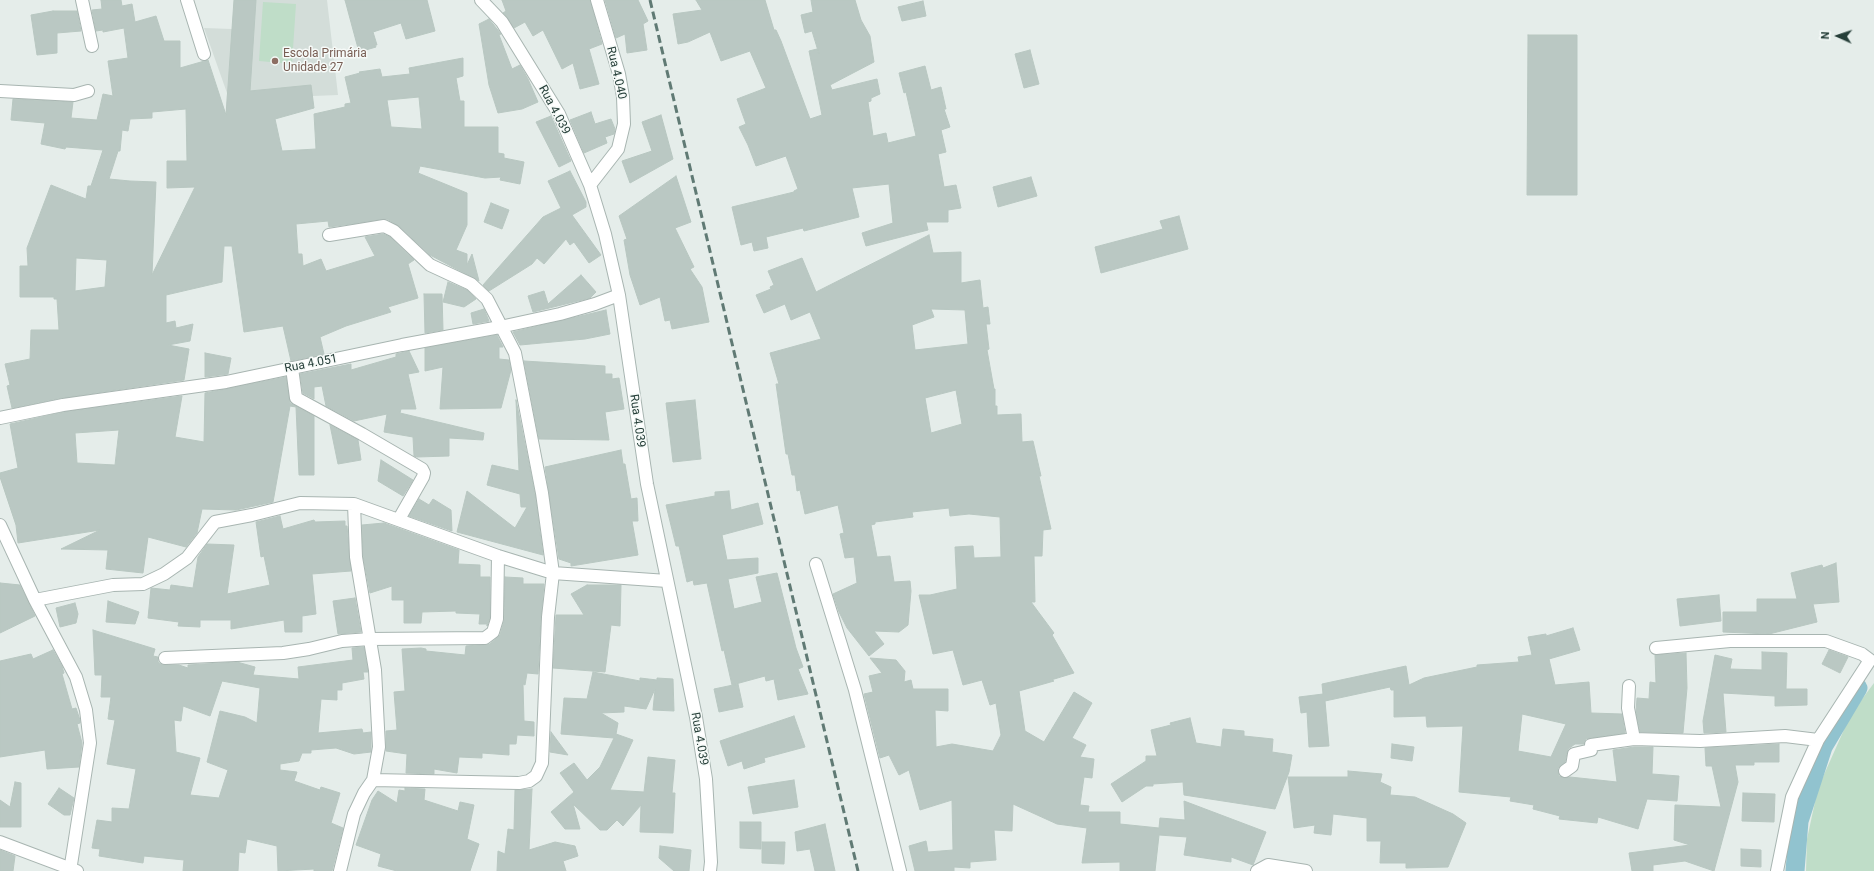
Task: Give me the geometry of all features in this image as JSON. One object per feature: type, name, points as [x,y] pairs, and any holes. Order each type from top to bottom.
[{"type":"street","points":[[82,0],[92,46]]},
{"type":"street","points":[[187,0],[204,54]]},
{"type":"street","name":"Rua 4.039","points":[[481,0],[502,22],[559,114],[590,186],[605,234],[619,295],[647,484],[696,717],[706,780],[711,862],[710,871]]},
{"type":"street","name":"Rua 4.040","points":[[590,186],[618,149],[624,124],[623,97],[619,74],[597,0]]},
{"type":"street","points":[[0,91],[74,95],[88,91]]},
{"type":"street","points":[[329,235],[384,226],[394,231],[430,265],[471,284],[487,299],[500,327],[515,353],[542,493],[553,573],[548,617],[542,763],[536,776],[529,781],[519,783],[373,780]]},
{"type":"street","name":"Rua 4.051","points":[[0,418],[64,405],[226,382],[500,327],[567,312],[619,295]]},
{"type":"street","points":[[292,368],[296,398],[422,469],[424,473],[423,477],[399,519]]},
{"type":"street","points":[[35,600],[113,584],[137,584],[147,582],[164,574],[187,558],[204,538],[212,525],[219,520],[252,515],[300,503],[354,504],[498,556],[553,573],[667,581]]},
{"type":"street","points":[[340,871],[354,814],[373,780],[379,747],[375,670],[356,557],[354,504]]},
{"type":"street","points":[[0,525],[35,600],[76,677],[86,710],[90,743],[73,870],[0,842]]},
{"type":"street","points":[[164,658],[283,653],[309,649],[342,640],[370,638],[485,638],[493,632],[497,619],[498,556]]},
{"type":"street","points":[[816,564],[855,690],[900,871]]},
{"type":"street","points":[[1656,648],[1730,641],[1826,641],[1862,654],[1870,660],[1818,740],[1792,798],[1777,871]]},
{"type":"street","points":[[1629,686],[1628,708],[1634,739]]},
{"type":"street","points":[[1565,771],[1572,766],[1574,754],[1591,750],[1591,745],[1634,739],[1700,741],[1785,736],[1818,740]]},
{"type":"street","points":[[1257,871],[1268,865],[1306,871]]},
{"type":"shaded area","name":"Escola Primária Unidade 27","points":[[234,0],[327,0],[338,95],[313,96],[313,101],[226,112],[227,93],[204,28],[232,29]]},
{"type":"green space","points":[[263,2],[296,4],[292,64],[259,61]]},
{"type":"green space","points":[[1874,683],[1874,871],[1806,871],[1807,839],[1818,788],[1851,714]]},
{"type":"building","points":[[101,0],[121,0],[122,6],[132,4],[135,22],[156,16],[164,41],[180,41],[180,68],[208,60],[226,115],[234,0],[256,0],[250,91],[311,85],[314,108],[275,119],[282,151],[316,149],[314,114],[345,107],[345,104],[351,103],[345,77],[360,73],[359,72],[380,69],[382,77],[410,74],[409,68],[463,58],[463,76],[456,78],[460,101],[464,101],[464,127],[498,127],[498,153],[504,154],[504,158],[524,162],[520,184],[500,180],[501,177],[485,178],[420,166],[418,173],[467,193],[467,225],[456,250],[467,254],[467,265],[472,254],[479,281],[430,255],[399,226],[387,219],[329,227],[328,221],[296,224],[298,254],[302,254],[303,266],[321,259],[326,271],[375,256],[365,237],[383,234],[390,237],[414,260],[408,264],[418,298],[388,307],[391,312],[346,326],[320,337],[324,354],[291,361],[283,326],[244,332],[232,246],[224,246],[222,282],[166,295],[166,323],[175,321],[176,328],[193,324],[190,341],[168,345],[189,349],[184,380],[62,398],[12,408],[7,386],[10,385],[5,364],[30,359],[31,330],[59,330],[57,299],[54,299],[54,297],[20,297],[20,266],[28,266],[27,248],[51,185],[86,199],[88,186],[91,186],[103,150],[66,147],[65,149],[41,144],[45,123],[11,120],[13,99],[73,102],[71,118],[97,120],[103,94],[113,96],[108,61],[128,58],[124,28],[103,32],[103,30],[96,31],[92,10],[102,9]],"holes":[[[419,97],[422,129],[391,127],[387,100]],[[186,109],[187,161],[167,161],[167,188],[195,187],[152,275],[156,182],[109,179],[118,151],[120,151],[122,130],[128,131],[130,119],[152,118],[152,112]],[[76,258],[107,260],[105,287],[75,291]]]},
{"type":"building","points":[[345,0],[427,0],[435,31],[406,39],[401,23],[373,32],[377,45],[375,45],[376,47],[359,52]]},
{"type":"building","points":[[502,0],[590,0],[602,44],[589,49],[599,84],[580,89],[573,63],[562,69],[543,30],[533,36],[525,22],[514,28],[503,13],[506,11]]},
{"type":"building","points":[[605,0],[638,0],[648,21],[643,24],[647,50],[627,53],[625,34],[616,38]]},
{"type":"building","points":[[696,0],[765,0],[774,30],[776,30],[781,41],[810,119],[822,115],[809,51],[817,49],[819,54],[812,31],[805,33],[801,15],[813,12],[811,0],[855,0],[861,20],[870,36],[874,62],[830,85],[832,90],[877,79],[880,94],[871,98],[871,101],[868,102],[873,136],[886,133],[888,143],[916,136],[906,92],[904,93],[899,73],[925,66],[931,90],[941,87],[946,109],[944,109],[950,127],[941,130],[946,152],[938,154],[944,187],[956,185],[961,208],[948,210],[948,222],[926,222],[928,230],[866,246],[862,233],[893,223],[889,184],[852,188],[859,217],[804,231],[803,228],[766,237],[768,248],[754,251],[752,242],[741,245],[732,207],[794,192],[798,189],[786,156],[756,166],[739,127],[746,124],[737,99],[766,88],[750,51],[721,61],[710,32],[688,42],[678,44],[673,14],[702,10]]},
{"type":"building","points":[[923,1],[926,16],[902,21],[898,7]]},
{"type":"building","points":[[53,11],[77,11],[81,31],[57,33],[57,53],[37,55],[31,15]]},
{"type":"building","points":[[489,19],[501,34],[499,35],[512,69],[520,65],[538,102],[522,109],[498,113],[489,85],[479,24]]},
{"type":"building","points":[[1528,35],[1577,35],[1577,195],[1527,195]]},
{"type":"building","points":[[1030,50],[1039,84],[1024,88],[1015,54]]},
{"type":"building","points":[[591,112],[595,124],[611,119],[615,129],[614,134],[605,137],[607,143],[584,153],[570,120]]},
{"type":"building","points":[[661,115],[673,159],[630,183],[622,161],[652,151],[642,122]]},
{"type":"building","points":[[551,116],[571,161],[559,167],[536,122]]},
{"type":"building","points":[[570,171],[586,202],[586,207],[572,215],[601,255],[589,263],[574,242],[570,245],[566,239],[544,264],[537,258],[532,264],[489,291],[483,285],[543,217],[561,208],[548,181]]},
{"type":"building","points":[[676,176],[691,222],[675,228],[694,267],[690,269],[702,287],[709,322],[672,329],[670,320],[665,321],[660,297],[640,305],[630,275],[624,240],[627,239],[619,216]]},
{"type":"building","points":[[1031,177],[1037,196],[998,207],[993,187]]},
{"type":"building","points":[[491,203],[509,210],[502,229],[484,222]]},
{"type":"building","points":[[1179,216],[1188,249],[1101,273],[1095,247],[1163,229],[1160,221]]},
{"type":"building","points":[[929,235],[933,253],[961,252],[961,283],[980,280],[983,308],[988,307],[990,324],[986,324],[989,349],[987,350],[995,389],[995,406],[997,406],[997,415],[1021,414],[1022,442],[1033,441],[1041,476],[1039,476],[1051,529],[1043,530],[1042,556],[1034,556],[1035,602],[1031,602],[1054,633],[1052,635],[1074,673],[1051,680],[1054,681],[1019,691],[1025,731],[1044,742],[1074,692],[1092,703],[1072,738],[1086,745],[1080,757],[1094,759],[1092,778],[1084,777],[1080,805],[1089,806],[1088,812],[1120,812],[1120,824],[1159,828],[1160,818],[1185,820],[1184,801],[1266,832],[1253,865],[1231,857],[1231,862],[1184,855],[1187,837],[1159,835],[1155,871],[1120,871],[1120,862],[1082,863],[1087,828],[1057,824],[1013,804],[1012,831],[994,830],[996,860],[970,862],[970,868],[954,867],[954,871],[915,871],[909,846],[926,841],[928,852],[953,850],[952,800],[920,810],[909,770],[899,775],[889,755],[880,758],[864,694],[873,692],[869,676],[882,673],[870,658],[896,660],[905,671],[904,682],[911,680],[913,689],[948,689],[948,711],[935,710],[936,747],[952,744],[993,751],[1001,735],[996,703],[990,705],[982,680],[963,685],[953,650],[933,654],[919,595],[930,595],[957,589],[955,547],[973,546],[974,558],[1001,557],[1000,517],[969,514],[950,516],[949,508],[912,512],[913,517],[875,522],[875,524],[871,525],[877,557],[890,556],[894,582],[910,581],[911,591],[908,625],[899,632],[874,631],[884,644],[869,656],[847,628],[839,612],[833,594],[857,583],[854,557],[845,558],[840,534],[844,533],[838,505],[805,514],[800,490],[797,491],[795,475],[792,475],[788,454],[786,454],[776,384],[779,384],[770,353],[821,339],[810,312],[791,320],[785,304],[764,313],[756,295],[771,289],[770,287],[774,285],[768,271],[802,258],[816,292]],"holes":[[[931,309],[965,310],[968,344],[915,350],[912,325],[934,317]],[[956,390],[962,424],[931,433],[925,398]]]},
{"type":"building","points":[[581,275],[596,292],[590,298],[533,312],[528,296],[544,291],[548,304]]},
{"type":"building","points":[[448,282],[467,290],[476,299],[464,307],[443,302]]},
{"type":"building","points":[[424,294],[442,294],[443,330],[425,333]]},
{"type":"building","points":[[484,309],[489,321],[473,324],[471,313]]},
{"type":"building","points":[[606,310],[610,334],[585,339],[520,345],[513,332]]},
{"type":"building","points":[[497,335],[503,347],[499,347],[499,359],[509,360],[511,370],[501,408],[440,409],[443,367],[425,371],[425,348]]},
{"type":"building","points":[[409,351],[419,372],[408,374],[416,409],[401,409],[400,413],[484,433],[483,440],[449,438],[449,456],[417,457],[414,456],[413,437],[384,432],[387,414],[354,421],[326,406],[322,386],[314,387],[314,399],[303,393],[300,374],[351,364],[351,370],[396,357],[396,354]]},
{"type":"building","points":[[205,353],[231,358],[228,374],[205,377]]},
{"type":"building","points":[[524,361],[605,366],[605,374],[612,374],[612,379],[619,378],[624,409],[605,412],[609,440],[539,439]]},
{"type":"building","points":[[286,377],[290,403],[314,416],[314,475],[299,475],[296,407],[290,406],[273,502],[236,510],[202,509],[197,533],[186,547],[148,537],[143,573],[106,569],[108,550],[61,549],[100,530],[18,543],[16,525],[0,477],[0,473],[18,468],[10,424],[64,412],[182,396],[175,437],[204,442],[205,393]],"holes":[[[119,430],[115,465],[77,463],[75,433]]]},
{"type":"building","points":[[516,400],[535,494],[543,555],[457,532],[467,491],[515,528],[527,507],[521,507],[520,494],[487,485],[492,465],[519,471]]},
{"type":"building","points":[[695,400],[701,459],[673,462],[666,403]]},
{"type":"building","points":[[330,425],[358,440],[361,460],[338,464]]},
{"type":"building","points":[[621,450],[631,499],[637,498],[638,521],[632,521],[638,555],[571,566],[571,563],[559,559],[545,467]]},
{"type":"building","points":[[381,460],[413,480],[403,496],[378,481]]},
{"type":"building","points":[[729,491],[731,510],[758,503],[763,524],[722,535],[727,560],[758,558],[758,573],[728,579],[734,609],[762,602],[756,577],[777,573],[796,648],[803,667],[798,669],[808,694],[778,700],[774,679],[766,681],[765,676],[732,685],[724,650],[722,651],[707,583],[694,585],[693,580],[687,582],[679,546],[676,546],[666,505],[715,496],[715,492]]},
{"type":"building","points":[[419,499],[429,505],[433,499],[451,510],[452,531],[409,516]]},
{"type":"building","points":[[280,516],[283,529],[314,520],[315,522],[345,521],[345,526],[347,526],[351,571],[312,574],[316,614],[302,616],[302,632],[285,632],[284,620],[231,629],[231,620],[200,620],[200,627],[178,626],[179,622],[148,618],[151,588],[170,590],[171,585],[193,588],[198,557],[207,544],[234,545],[227,594],[270,585],[264,556],[261,557],[256,522]]},
{"type":"building","points":[[384,523],[459,550],[458,564],[480,565],[480,577],[490,577],[490,618],[487,626],[487,624],[479,624],[480,614],[456,613],[456,611],[422,612],[421,623],[404,623],[404,600],[392,600],[392,586],[370,593],[363,556],[362,525]]},
{"type":"building","points":[[1836,563],[1839,602],[1813,604],[1817,622],[1769,634],[1723,632],[1723,612],[1757,612],[1757,599],[1797,599],[1791,573],[1822,565],[1823,568]]},
{"type":"building","points":[[505,577],[523,578],[523,584],[544,584],[538,674],[527,673],[525,685],[523,684],[524,721],[534,722],[534,736],[517,735],[516,744],[509,744],[509,755],[482,753],[482,758],[459,757],[457,773],[434,769],[434,774],[406,773],[407,754],[386,751],[386,731],[397,730],[394,692],[405,691],[402,649],[421,648],[426,649],[426,651],[465,655],[466,646],[490,644],[500,635],[504,621]]},
{"type":"building","points":[[0,583],[20,585],[35,616],[0,633]]},
{"type":"building","points":[[587,585],[621,585],[620,626],[611,625],[605,672],[553,668],[556,615],[584,615],[571,594]]},
{"type":"building","points":[[1719,595],[1721,621],[1680,626],[1677,599]]},
{"type":"building","points":[[355,598],[361,632],[338,634],[333,601]]},
{"type":"building","points":[[108,601],[139,612],[135,624],[106,622]]},
{"type":"building","points":[[75,603],[78,614],[76,623],[60,627],[56,608]]},
{"type":"building","points":[[1573,628],[1580,650],[1549,659],[1555,685],[1589,682],[1591,713],[1622,714],[1625,733],[1590,738],[1586,739],[1584,744],[1575,744],[1568,749],[1565,762],[1558,768],[1559,776],[1565,778],[1570,777],[1617,782],[1613,750],[1634,747],[1653,747],[1652,774],[1679,776],[1677,801],[1647,799],[1638,829],[1598,817],[1597,823],[1559,819],[1560,816],[1533,809],[1534,805],[1510,801],[1511,797],[1459,792],[1463,726],[1427,727],[1426,716],[1394,717],[1394,690],[1391,690],[1390,687],[1325,701],[1329,746],[1309,747],[1307,712],[1301,713],[1299,697],[1323,694],[1322,684],[1406,666],[1409,685],[1424,678],[1477,667],[1477,665],[1519,662],[1518,657],[1532,655],[1528,637],[1546,634],[1546,636]],"holes":[[[1522,714],[1566,724],[1551,757],[1518,751]]]},
{"type":"building","points":[[93,630],[155,649],[153,656],[158,657],[158,662],[162,665],[179,665],[188,668],[188,665],[237,662],[255,667],[253,675],[299,679],[298,667],[353,660],[352,648],[364,647],[368,672],[363,672],[364,679],[342,683],[342,690],[337,690],[337,700],[321,699],[318,733],[362,729],[363,733],[371,732],[371,752],[354,754],[336,748],[311,750],[311,753],[302,753],[299,761],[280,764],[280,770],[297,772],[294,781],[320,790],[321,787],[340,793],[331,823],[343,828],[332,871],[314,871],[314,869],[278,871],[277,846],[247,839],[245,853],[239,852],[238,871],[183,871],[184,860],[144,856],[143,863],[99,856],[100,849],[92,848],[97,820],[112,822],[112,808],[129,809],[136,769],[107,764],[115,720],[108,719],[111,697],[101,697],[102,675],[95,675]],"holes":[[[222,681],[260,688],[257,723],[245,717],[220,711],[207,762],[228,770],[219,798],[190,795],[200,758],[176,752],[174,720],[181,721],[183,706],[210,716]]]},
{"type":"building","points":[[53,650],[62,666],[64,673],[62,674],[72,709],[76,708],[80,720],[80,723],[77,724],[82,743],[79,767],[47,769],[45,750],[0,757],[0,661],[31,654],[33,659]]},
{"type":"building","points":[[1829,650],[1848,657],[1840,673],[1822,664]]},
{"type":"building","points":[[1762,652],[1787,653],[1786,689],[1807,689],[1807,705],[1775,706],[1775,696],[1723,693],[1726,732],[1704,733],[1703,721],[1715,655],[1732,659],[1730,669],[1762,670]]},
{"type":"building","points":[[1686,653],[1687,688],[1683,733],[1640,732],[1636,712],[1637,698],[1649,699],[1650,682],[1656,683],[1655,655]]},
{"type":"building","points":[[593,672],[640,681],[640,678],[657,680],[657,678],[673,679],[674,711],[653,710],[655,689],[646,709],[624,706],[624,712],[601,713],[618,723],[616,734],[633,740],[610,790],[644,792],[648,757],[675,760],[672,793],[675,793],[673,833],[640,832],[641,805],[623,826],[617,820],[607,830],[600,830],[573,804],[580,829],[565,829],[551,812],[574,792],[560,773],[574,763],[587,780],[600,767],[614,738],[561,734],[564,698],[587,699]]},
{"type":"building","points":[[738,684],[743,707],[719,712],[714,689]]},
{"type":"building","points":[[794,716],[805,747],[764,758],[765,762],[744,769],[742,761],[728,766],[720,741]]},
{"type":"building","points":[[1190,718],[1196,743],[1221,747],[1223,729],[1244,731],[1244,736],[1273,739],[1272,752],[1292,755],[1289,772],[1275,809],[1184,795],[1183,782],[1153,784],[1153,786],[1146,786],[1122,802],[1111,784],[1146,761],[1146,756],[1157,756],[1151,730]]},
{"type":"building","points":[[551,732],[568,755],[550,752]]},
{"type":"building","points":[[1392,744],[1414,747],[1412,761],[1391,758]]},
{"type":"building","points":[[1779,744],[1779,762],[1754,762],[1754,765],[1735,765],[1738,782],[1714,871],[1685,861],[1653,865],[1653,871],[1632,871],[1629,853],[1690,845],[1674,840],[1675,805],[1721,807],[1712,766],[1706,766],[1705,748]]},
{"type":"building","points":[[1348,771],[1382,774],[1380,782],[1391,787],[1390,795],[1415,797],[1453,814],[1466,823],[1448,867],[1406,868],[1406,863],[1380,863],[1381,841],[1367,841],[1367,818],[1333,814],[1331,835],[1314,833],[1315,825],[1294,828],[1288,777],[1348,777]]},
{"type":"building","points":[[794,780],[798,807],[753,814],[748,787]]},
{"type":"building","points":[[15,782],[21,783],[21,827],[0,827],[0,800],[10,807]]},
{"type":"building","points":[[59,788],[74,798],[70,815],[64,815],[48,804]]},
{"type":"building","points":[[405,788],[425,789],[424,800],[458,811],[460,802],[474,805],[467,839],[479,844],[470,871],[397,871],[378,866],[381,854],[356,845],[372,800],[378,791],[397,803],[399,790],[405,791]]},
{"type":"building","points":[[532,789],[529,850],[555,842],[575,846],[578,856],[563,861],[566,871],[497,871],[498,851],[505,854],[508,829],[514,830],[515,790]]},
{"type":"building","points":[[1743,793],[1775,794],[1774,822],[1742,821]]},
{"type":"building","points":[[740,822],[761,822],[761,849],[740,848]]},
{"type":"building","points":[[825,824],[835,871],[815,871],[810,849],[797,851],[795,832]]},
{"type":"building","points":[[762,842],[785,842],[784,864],[762,863]]},
{"type":"building","points":[[660,846],[691,850],[689,871],[674,871],[659,858]]},
{"type":"building","points":[[1741,849],[1761,850],[1761,867],[1741,866]]},
{"type":"building","points":[[0,850],[15,856],[13,871],[0,871]]},
{"type":"waterway","points":[[1795,871],[1799,821],[1823,747],[1858,688]]},
{"type":"railway","points":[[650,0],[858,871]]},
{"type":"place","name":"Escola Primária Unidade 27","points":[[275,61]]}]
